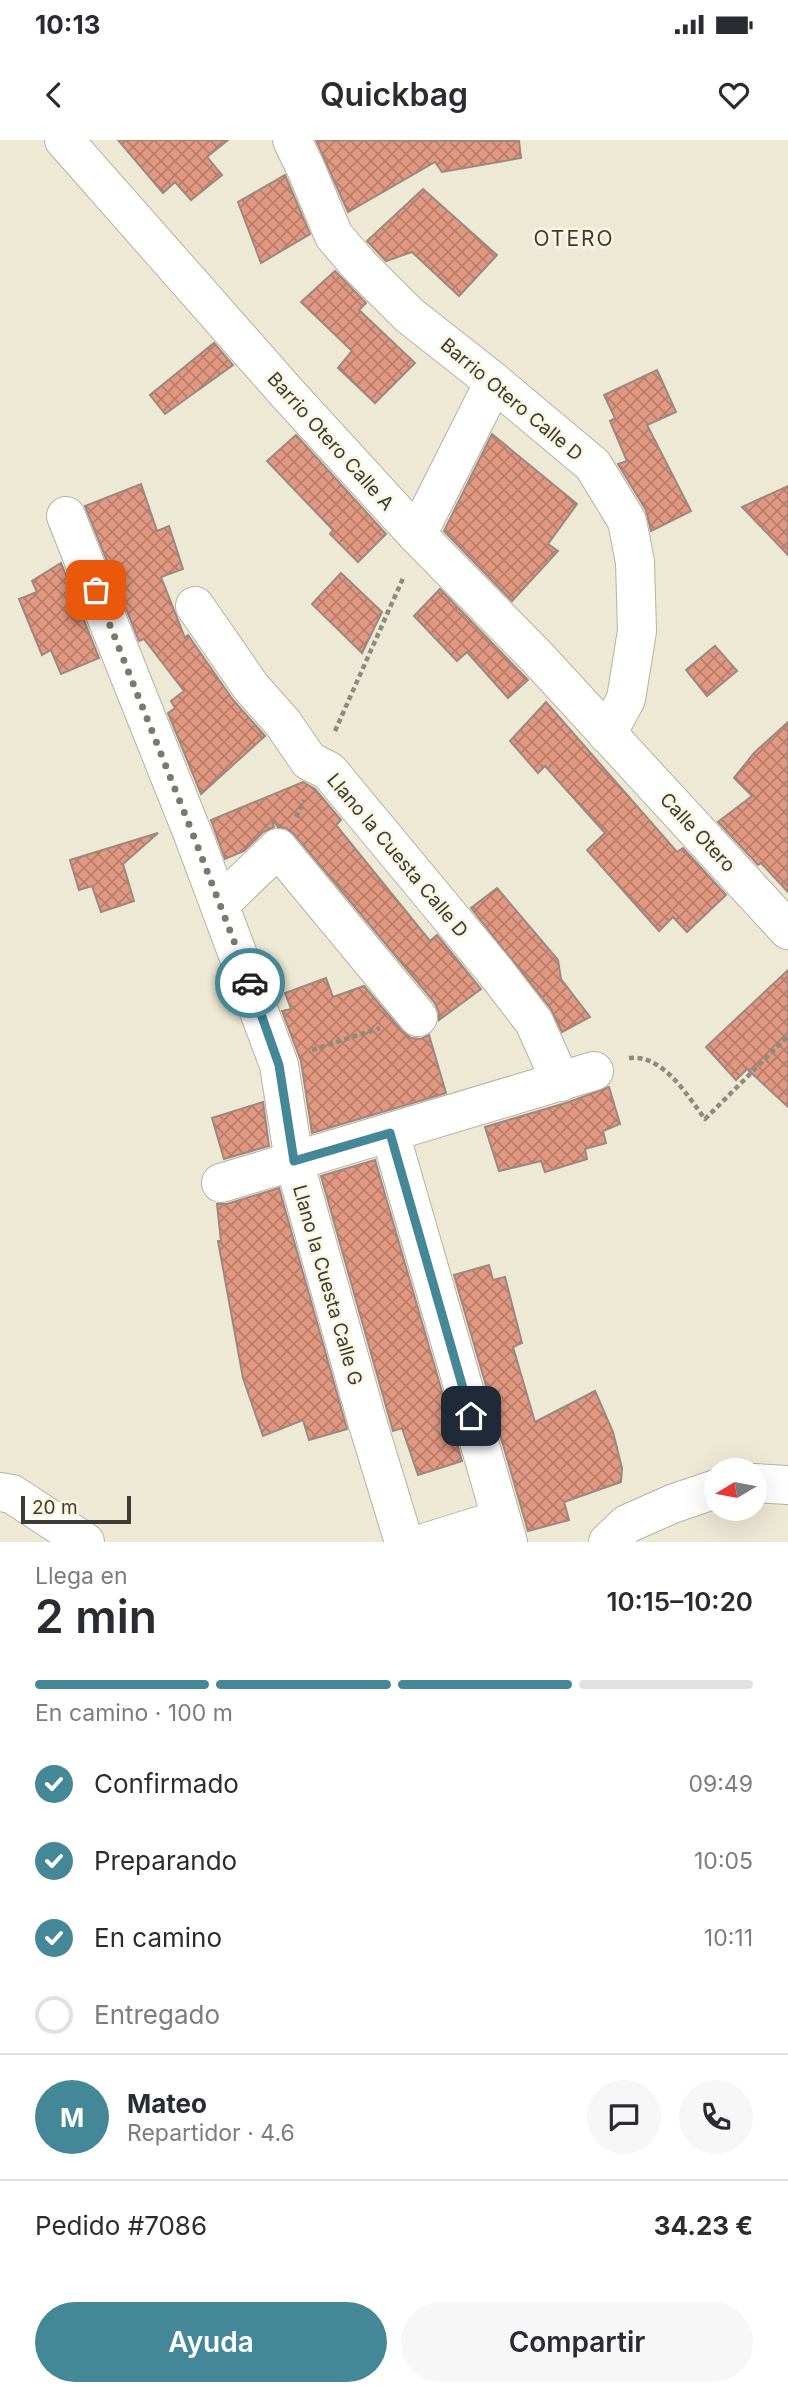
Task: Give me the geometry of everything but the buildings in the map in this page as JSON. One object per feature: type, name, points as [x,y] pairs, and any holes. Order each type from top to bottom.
[{"type":"street","name":"Barrio Otero Calle A","points":[[64,140],[279,384],[421,539],[537,657],[607,734]]},
{"type":"street","name":"Barrio Otero Calle D","points":[[292,140],[334,236],[359,265],[409,315],[494,382],[593,466],[627,521],[635,562],[637,631],[626,699],[607,734]]},
{"type":"street","points":[[421,539],[494,382]]},
{"type":"street","name":"Llano la Cuesta Calle G","points":[[66,516],[220,904],[278,1062],[294,1161],[404,1542]]},
{"type":"street","name":"Llano la Cuesta Calle D","points":[[195,606],[251,687],[283,723],[309,761],[328,771],[495,971],[577,1077]]},
{"type":"street","name":"Calle Otero","points":[[607,734],[788,930]]},
{"type":"street","points":[[220,904],[278,848],[418,1017]]},
{"type":"street","points":[[221,1182],[577,1077]]},
{"type":"street","points":[[390,1133],[504,1530],[427,1542]]},
{"type":"street","points":[[767,1484],[788,1485]]},
{"type":"street","points":[[0,1492],[12,1494],[85,1542]]},
{"type":"street","points":[[608,1542],[627,1524],[704,1493]]},
{"type":"path","points":[[278,848],[320,767],[421,539]]},
{"type":"path","points":[[278,1062],[418,1017]]},
{"type":"path","points":[[577,1077],[610,1060],[637,1057],[659,1065],[705,1119],[788,1036]]},
{"type":"way so far","points":[[96,590],[250,983]]},
{"type":"district","name":"OTERO","points":[[574,239]]},
{"type":"route","points":[[250,983],[279,1065],[294,1161],[390,1133],[471,1416]]}]
